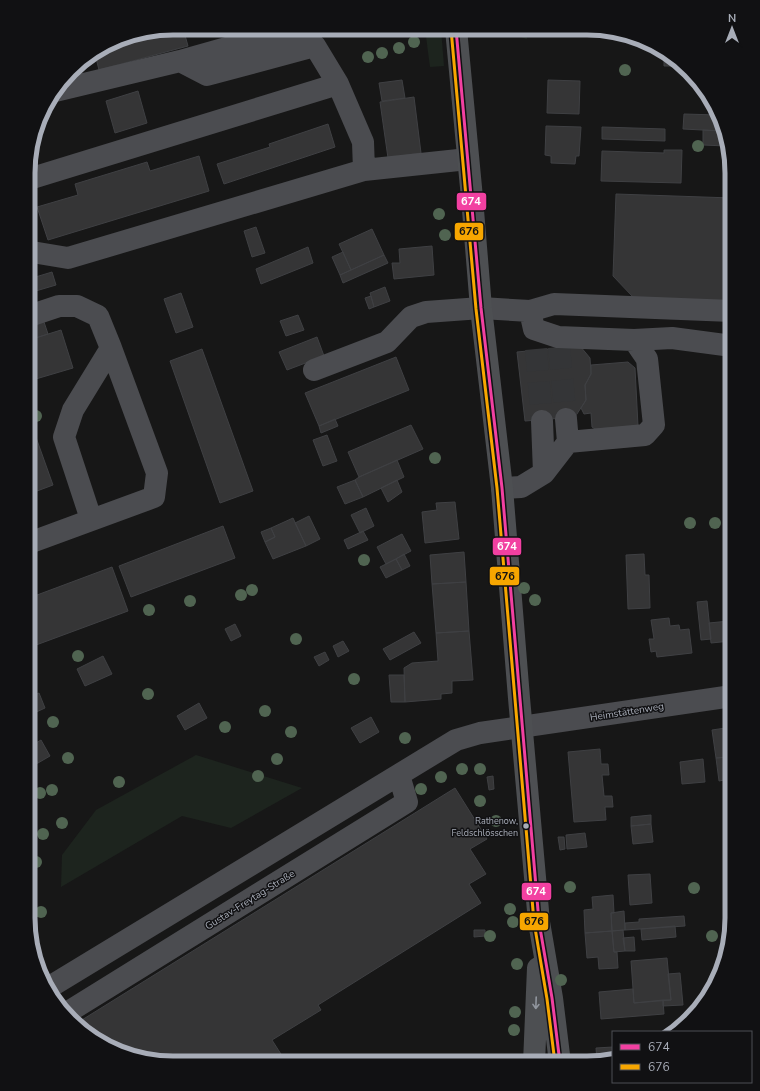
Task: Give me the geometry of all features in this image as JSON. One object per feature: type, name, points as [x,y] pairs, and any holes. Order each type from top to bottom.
[{"type":"main road","points":[[457,35],[481,308],[502,488],[539,922],[552,998],[559,1056]]},
{"type":"main road","points":[[534,1056],[539,922]]},
{"type":"street","points":[[64,89],[180,61],[207,74],[315,46],[338,84],[363,142],[364,170]]},
{"type":"street","points":[[35,177],[338,84]]},
{"type":"street","points":[[35,249],[68,258],[364,170],[468,159]]},
{"type":"street","points":[[533,330],[554,304],[725,311]]},
{"type":"street","points":[[35,314],[59,306],[77,306],[98,316],[156,473],[154,497],[35,541]]},
{"type":"street","points":[[314,370],[387,342],[411,317],[426,312],[481,308],[559,342],[672,338],[725,345]]},
{"type":"street","points":[[568,442],[645,435],[654,425],[647,359],[634,340]]},
{"type":"street","points":[[91,519],[64,437],[73,410],[111,348]]},
{"type":"street","points":[[502,488],[521,487],[544,473],[568,442],[566,419]]},
{"type":"street","points":[[542,421],[544,473]]},
{"type":"street","name":"Heimstättenweg","points":[[522,727],[725,697]]},
{"type":"street","points":[[53,985],[456,740],[480,733],[522,727]]},
{"type":"street","name":"Gustav-Freytag-Straße","points":[[71,1010],[407,802],[399,775]]},
{"type":"shaded area","points":[[426,35],[441,35],[444,66],[430,67]]},
{"type":"shaded area","points":[[516,35],[527,35],[526,39]]},
{"type":"shaded area","points":[[196,755],[302,788],[231,828],[182,816],[61,887],[62,855],[96,810]]},
{"type":"building","points":[[185,35],[188,46],[99,70],[96,58],[129,42],[155,36]]},
{"type":"building","points":[[664,59],[674,66],[664,66]]},
{"type":"building","points":[[402,80],[405,98],[382,101],[379,83]]},
{"type":"building","points":[[548,80],[580,81],[579,114],[547,113]]},
{"type":"building","points":[[138,91],[147,123],[115,133],[106,101]]},
{"type":"building","points":[[414,97],[421,153],[388,158],[380,102]]},
{"type":"building","points":[[684,114],[712,115],[718,131],[683,129]]},
{"type":"building","points":[[328,124],[335,147],[224,184],[217,164],[270,147],[269,144]]},
{"type":"building","points":[[546,126],[581,127],[579,156],[576,156],[575,164],[551,163],[551,156],[545,155]]},
{"type":"building","points":[[602,127],[665,129],[665,141],[602,139]]},
{"type":"building","points":[[703,130],[718,131],[722,146],[703,145]]},
{"type":"building","points":[[664,150],[682,150],[681,183],[601,181],[602,151],[664,153]]},
{"type":"building","points":[[199,156],[209,191],[48,240],[37,207],[78,195],[75,184],[147,162],[150,171]]},
{"type":"building","points":[[616,194],[725,198],[725,302],[633,297],[613,276]]},
{"type":"building","points":[[256,227],[265,253],[252,257],[244,231]]},
{"type":"building","points":[[372,229],[384,255],[351,270],[339,244]]},
{"type":"building","points":[[432,246],[434,275],[394,279],[392,263],[400,263],[399,249]]},
{"type":"building","points":[[308,247],[313,263],[261,284],[256,269]]},
{"type":"building","points":[[343,252],[351,270],[340,275],[332,257]]},
{"type":"building","points":[[384,255],[388,263],[343,283],[340,275]]},
{"type":"building","points":[[52,272],[56,285],[35,291],[35,277]]},
{"type":"building","points":[[385,287],[390,301],[374,307],[370,293]]},
{"type":"building","points":[[181,293],[193,327],[176,333],[164,299]]},
{"type":"building","points":[[371,296],[374,307],[369,309],[365,298]]},
{"type":"building","points":[[298,315],[304,330],[286,336],[280,321]]},
{"type":"building","points":[[43,319],[48,334],[35,338],[35,322]]},
{"type":"building","points":[[61,330],[73,368],[35,379],[35,338]]},
{"type":"building","points":[[317,337],[324,356],[287,370],[279,352]]},
{"type":"building","points":[[580,346],[590,358],[591,374],[585,385],[586,400],[575,417],[525,421],[517,352]]},
{"type":"building","points":[[202,349],[253,491],[220,503],[170,361]]},
{"type":"building","points":[[396,357],[409,390],[319,426],[305,393]]},
{"type":"building","points":[[628,362],[635,368],[638,426],[595,429],[592,427],[591,413],[584,414],[581,408],[586,400],[585,385],[591,374],[591,365]]},
{"type":"building","points":[[335,419],[338,426],[321,433],[319,426]]},
{"type":"building","points":[[411,425],[423,449],[359,477],[348,452]]},
{"type":"building","points":[[35,435],[53,485],[35,492]]},
{"type":"building","points":[[327,435],[337,461],[323,466],[313,440]]},
{"type":"building","points":[[397,460],[404,477],[363,497],[355,480]]},
{"type":"building","points":[[355,480],[363,497],[345,504],[337,487]]},
{"type":"building","points":[[397,480],[402,492],[388,502],[381,488]]},
{"type":"building","points":[[455,502],[459,539],[425,543],[422,512],[437,510],[436,503]]},
{"type":"building","points":[[366,508],[374,526],[360,533],[351,515]]},
{"type":"building","points":[[309,516],[320,539],[306,546],[295,523]]},
{"type":"building","points":[[293,518],[306,546],[273,559],[265,542],[275,537],[271,528]]},
{"type":"building","points":[[223,526],[235,558],[131,597],[119,566]]},
{"type":"building","points":[[271,528],[275,537],[265,542],[261,532]]},
{"type":"building","points":[[363,531],[368,540],[348,549],[344,540]]},
{"type":"building","points":[[402,534],[411,551],[386,564],[377,547]]},
{"type":"building","points":[[464,552],[466,582],[432,584],[430,555]]},
{"type":"building","points":[[404,554],[410,566],[402,570],[396,559]]},
{"type":"building","points":[[644,554],[645,575],[649,575],[650,608],[628,609],[626,555]]},
{"type":"building","points":[[396,559],[402,570],[386,578],[380,567]]},
{"type":"building","points":[[112,567],[128,611],[35,645],[35,596]]},
{"type":"building","points":[[466,582],[469,631],[436,633],[432,584]]},
{"type":"building","points":[[707,601],[711,639],[701,640],[697,602]]},
{"type":"building","points":[[669,618],[670,626],[679,625],[680,630],[689,629],[692,653],[657,657],[656,651],[651,652],[649,639],[654,639],[651,620]]},
{"type":"building","points":[[725,621],[725,642],[711,643],[709,623]]},
{"type":"building","points":[[235,624],[241,636],[231,641],[225,629]]},
{"type":"building","points":[[469,631],[473,680],[452,681],[452,693],[441,694],[441,699],[405,702],[404,668],[412,663],[438,661],[436,633]]},
{"type":"building","points":[[414,632],[421,643],[390,660],[383,649]]},
{"type":"building","points":[[343,641],[349,651],[338,657],[333,646]]},
{"type":"building","points":[[325,652],[329,660],[319,666],[314,657]]},
{"type":"building","points":[[103,656],[112,674],[85,686],[77,669]]},
{"type":"building","points":[[389,675],[404,675],[405,702],[391,702]]},
{"type":"building","points":[[39,693],[45,708],[35,713],[35,695]]},
{"type":"building","points":[[199,703],[207,718],[185,730],[177,716]]},
{"type":"building","points":[[371,717],[379,732],[360,743],[351,728]]},
{"type":"building","points":[[725,728],[725,757],[716,758],[712,730]]},
{"type":"building","points":[[41,740],[50,756],[38,763],[35,758],[35,744]]},
{"type":"building","points":[[600,749],[601,764],[608,764],[609,775],[602,775],[604,796],[612,796],[613,807],[605,807],[606,820],[574,822],[568,752]]},
{"type":"building","points":[[725,757],[725,791],[724,780],[719,781],[716,758]]},
{"type":"building","points":[[703,759],[705,782],[682,784],[680,762]]},
{"type":"building","points":[[493,776],[494,789],[489,790],[487,777]]},
{"type":"building","points":[[455,788],[487,839],[470,849],[486,874],[469,884],[481,903],[318,1005],[321,1010],[272,1040],[282,1056],[155,1055],[137,1051],[104,1038],[81,1021]]},
{"type":"building","points":[[651,815],[651,824],[631,826],[631,817]]},
{"type":"building","points":[[651,824],[653,842],[633,844],[631,826]]},
{"type":"building","points":[[585,833],[587,847],[567,849],[566,835]]},
{"type":"building","points":[[558,837],[564,837],[565,849],[560,850]]},
{"type":"building","points":[[650,874],[652,903],[630,905],[628,875]]},
{"type":"building","points":[[613,895],[614,913],[611,913],[612,931],[585,933],[584,910],[593,909],[592,897]]},
{"type":"building","points":[[624,911],[625,930],[612,931],[611,913]]},
{"type":"building","points":[[684,916],[685,926],[625,930],[625,923],[639,922],[639,919]]},
{"type":"building","points":[[675,926],[676,937],[642,940],[641,929]]},
{"type":"building","points":[[474,930],[485,930],[485,936],[474,937]]},
{"type":"building","points":[[623,930],[625,951],[614,952],[612,931]]},
{"type":"building","points":[[612,931],[614,952],[617,952],[618,968],[599,969],[598,957],[587,958],[585,933]]},
{"type":"building","points":[[634,937],[635,951],[625,951],[623,938]]},
{"type":"building","points":[[667,958],[671,1000],[634,1003],[631,961]]},
{"type":"building","points":[[680,973],[683,1005],[663,1006],[663,1000],[671,1000],[668,974]]},
{"type":"building","points":[[633,989],[634,1003],[663,1000],[664,1014],[601,1019],[599,992]]},
{"type":"building","points":[[612,1047],[612,1053],[597,1056],[596,1048]]},
{"type":"tunnel","points":[[559,347],[566,419]]},
{"type":"tunnel","points":[[536,349],[542,421]]},
{"type":"transit line","name":"676","points":[[452,35],[476,309],[497,488],[534,922],[547,999],[554,1056]]},
{"type":"transit line","name":"674","points":[[457,35],[481,308],[502,488],[539,922],[552,998],[559,1056]]},
{"type":"place","name":"Rathenow, Feldschlösschen","points":[[526,826]]}]
